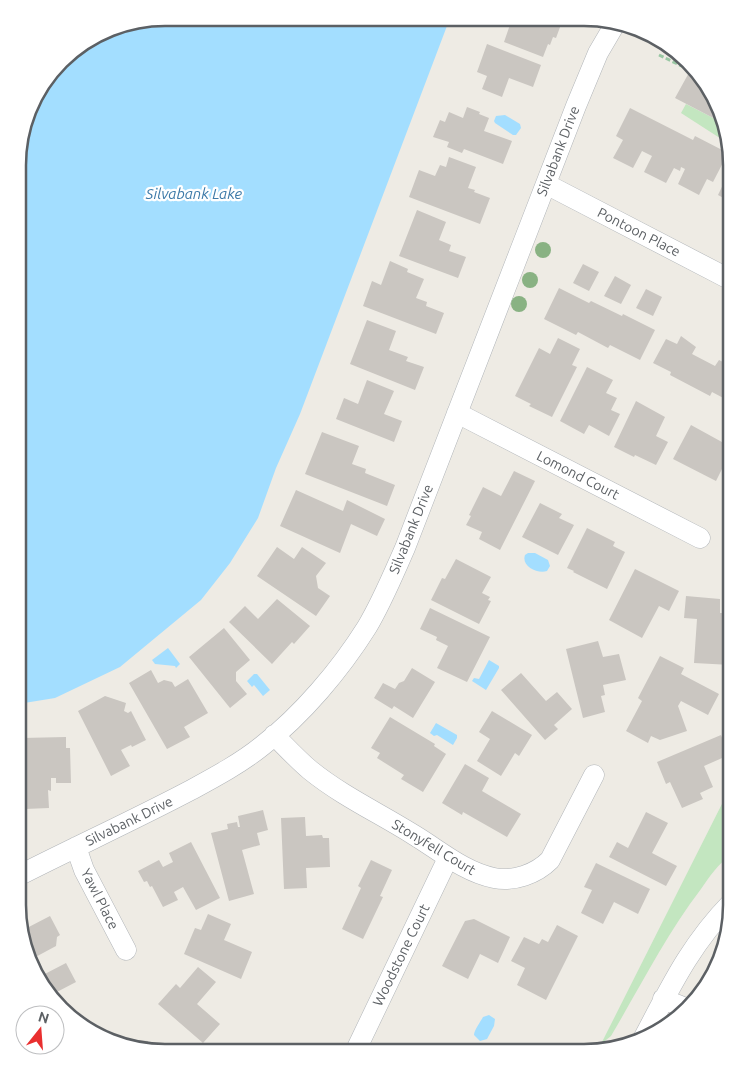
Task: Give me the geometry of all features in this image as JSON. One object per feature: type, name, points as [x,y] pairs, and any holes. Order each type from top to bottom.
[{"type":"street","name":"Silvabank Drive","points":[[26,872],[170,801],[216,776],[261,747],[296,715],[338,670],[367,626],[388,587],[405,548],[594,61],[611,29]]},
{"type":"street","name":"Pontoon Place","points":[[546,184],[723,275]]},
{"type":"street","name":"Lomond Court","points":[[457,413],[700,538]]},
{"type":"street","name":"Stonyfell Court","points":[[274,735],[294,756],[327,782],[448,858],[482,875],[497,879],[526,875],[542,868],[550,860],[594,775]]},
{"type":"street","name":"Yawl Place","points":[[76,847],[84,870],[126,950]]},
{"type":"street","name":"Woodstone Court","points":[[359,1044],[448,858]]},
{"type":"street","points":[[649,1027],[696,943],[722,913]]},
{"type":"street","points":[[663,999],[678,1006]]},
{"type":"path","points":[[659,55],[678,64]]},
{"type":"green space","points":[[686,104],[714,119],[720,138],[681,113]]},
{"type":"green space","points":[[722,804],[722,862],[714,870],[665,943],[611,1036],[601,1043]]},
{"type":"water","name":"Silvabank Lake","points":[[447,26],[300,414],[276,468],[258,518],[230,563],[201,600],[120,667],[55,698],[26,703],[26,166],[27,147],[31,129],[45,96],[61,74],[88,50],[112,37],[138,29],[156,27]]},
{"type":"water","points":[[505,115],[520,124],[521,128],[516,135],[495,123],[496,116]]},
{"type":"water","points":[[535,553],[548,560],[550,566],[547,571],[535,570],[525,563],[525,555]]},
{"type":"water","points":[[168,648],[180,664],[176,668],[175,666],[155,664],[152,660]]},
{"type":"water","points":[[489,660],[499,666],[499,668],[486,690],[472,681],[474,678],[479,679]]},
{"type":"water","points":[[254,674],[257,674],[270,690],[263,696],[254,685],[252,687],[247,681]]},
{"type":"water","points":[[436,723],[457,735],[453,745],[430,733]]},
{"type":"water","points":[[489,1015],[495,1019],[494,1026],[487,1039],[480,1041],[474,1033],[483,1017]]},
{"type":"building","points":[[510,26],[560,26],[556,38],[553,37],[550,45],[548,44],[543,57],[504,42]]},
{"type":"building","points":[[487,44],[541,65],[533,87],[509,78],[502,97],[482,89],[487,76],[477,72]]},
{"type":"building","points":[[688,74],[699,88],[714,119],[675,98]]},
{"type":"building","points":[[467,107],[489,118],[484,131],[512,141],[503,164],[464,149],[462,153],[447,147],[449,142],[433,137],[440,120],[445,122],[449,112],[463,118]]},
{"type":"building","points":[[630,108],[693,140],[695,136],[722,150],[723,163],[713,182],[707,179],[699,195],[678,184],[685,169],[681,167],[680,171],[674,168],[666,183],[644,172],[652,156],[642,151],[633,168],[613,158],[623,140],[616,136]]},
{"type":"building","points":[[449,157],[476,167],[468,188],[490,198],[480,224],[409,197],[419,170],[435,176],[440,165],[446,167]]},
{"type":"building","points":[[723,185],[723,198],[718,195]]},
{"type":"building","points":[[417,210],[446,222],[439,240],[451,245],[449,251],[466,257],[458,278],[399,256]]},
{"type":"building","points":[[390,261],[408,269],[407,272],[424,279],[416,298],[427,302],[426,306],[444,313],[436,334],[363,306],[372,281],[381,285]]},
{"type":"building","points":[[583,264],[599,272],[589,291],[573,283]]},
{"type":"building","points":[[615,276],[631,285],[621,304],[604,296]]},
{"type":"building","points":[[559,288],[589,303],[591,301],[622,316],[623,314],[655,330],[640,360],[610,345],[608,348],[578,332],[576,335],[544,319]]},
{"type":"building","points":[[646,289],[662,297],[653,316],[636,308]]},
{"type":"building","points":[[367,320],[396,331],[389,350],[408,357],[406,361],[424,367],[415,390],[350,364]]},
{"type":"building","points":[[681,336],[696,347],[692,354],[715,366],[719,360],[723,362],[723,398],[712,392],[710,396],[670,375],[671,372],[653,363],[666,339],[677,344]]},
{"type":"building","points":[[558,338],[580,349],[572,365],[577,367],[552,417],[529,406],[531,404],[515,396],[539,348],[550,354]]},
{"type":"building","points":[[587,367],[613,380],[606,393],[617,398],[611,410],[620,414],[609,436],[589,425],[584,434],[560,421]]},
{"type":"building","points":[[367,380],[394,391],[384,414],[402,421],[394,442],[336,419],[344,398],[358,404]]},
{"type":"building","points":[[636,401],[665,417],[656,436],[668,442],[656,465],[614,447]]},
{"type":"building","points":[[691,425],[723,442],[723,468],[716,481],[673,459]]},
{"type":"building","points":[[322,432],[359,446],[352,464],[366,469],[365,473],[395,485],[387,506],[305,474]]},
{"type":"building","points":[[514,471],[535,481],[500,550],[479,539],[482,532],[466,525],[483,487],[501,496]]},
{"type":"building","points":[[296,490],[343,511],[347,500],[385,519],[377,536],[351,524],[340,553],[280,526]]},
{"type":"building","points":[[540,503],[562,514],[559,518],[574,525],[558,555],[522,537]]},
{"type":"building","points":[[587,528],[615,542],[613,546],[625,552],[607,589],[567,568]]},
{"type":"building","points":[[277,547],[294,559],[302,547],[326,563],[316,576],[318,588],[330,596],[316,616],[257,576]]},
{"type":"building","points":[[456,559],[491,577],[482,593],[490,597],[488,600],[491,601],[479,624],[431,600],[442,578],[445,579]]},
{"type":"building","points":[[635,569],[679,591],[669,611],[659,606],[642,638],[609,620]]},
{"type":"building","points":[[686,596],[720,599],[720,613],[722,613],[722,665],[694,663],[697,619],[684,618]]},
{"type":"building","points":[[277,599],[310,626],[272,664],[229,622],[245,606],[258,619]]},
{"type":"building","points":[[430,608],[490,637],[467,682],[437,668],[448,646],[436,640],[437,637],[420,629]]},
{"type":"building","points":[[224,628],[250,660],[236,672],[236,681],[247,694],[230,708],[189,657]]},
{"type":"building","points":[[598,641],[603,657],[619,654],[626,680],[603,685],[605,695],[601,696],[605,712],[583,718],[566,649]]},
{"type":"building","points":[[660,656],[684,668],[681,674],[719,694],[708,715],[681,701],[678,706],[687,731],[660,740],[651,736],[648,743],[626,731],[642,701],[638,698]]},
{"type":"building","points":[[412,668],[435,682],[413,718],[394,706],[392,709],[374,698],[383,683],[395,689],[399,683],[404,681]]},
{"type":"building","points":[[151,670],[158,683],[164,680],[172,682],[175,687],[188,679],[208,713],[184,727],[190,737],[167,749],[129,683]]},
{"type":"building","points":[[521,673],[546,701],[557,692],[572,709],[554,725],[558,729],[545,740],[501,690]]},
{"type":"building","points":[[105,696],[126,703],[124,711],[128,713],[131,711],[146,740],[121,750],[130,766],[111,776],[78,711]]},
{"type":"building","points":[[492,711],[532,735],[519,756],[515,753],[501,776],[477,761],[490,739],[479,732]]},
{"type":"building","points":[[390,717],[435,744],[434,746],[446,754],[423,792],[401,779],[404,775],[377,758],[380,753],[371,748]]},
{"type":"building","points":[[721,735],[722,738],[722,758],[704,766],[713,787],[700,793],[703,799],[682,808],[670,782],[666,784],[657,762]]},
{"type":"building","points":[[66,737],[66,748],[70,748],[71,783],[56,783],[56,778],[51,778],[51,791],[48,790],[49,808],[26,809],[26,738]]},
{"type":"building","points":[[465,764],[489,778],[482,791],[521,814],[507,837],[463,812],[462,815],[442,803]]},
{"type":"building","points":[[263,810],[268,830],[257,833],[260,845],[242,850],[254,894],[229,901],[211,833],[228,829],[227,824],[237,822],[238,827],[240,827],[238,816]]},
{"type":"building","points":[[646,812],[668,823],[652,853],[677,866],[666,886],[609,857],[617,842],[628,848]]},
{"type":"building","points":[[305,817],[306,836],[322,835],[323,838],[329,838],[330,867],[306,868],[307,888],[284,889],[281,818]]},
{"type":"building","points":[[191,842],[220,898],[196,910],[183,887],[174,892],[178,900],[163,907],[152,886],[150,887],[147,881],[144,882],[138,871],[159,860],[163,867],[173,862],[169,853]]},
{"type":"building","points":[[371,860],[392,870],[380,896],[383,897],[363,939],[342,929],[361,888],[358,886]]},
{"type":"building","points":[[596,863],[650,889],[638,914],[614,902],[603,924],[581,913],[592,890],[584,887]]},
{"type":"building","points":[[208,914],[231,924],[224,940],[252,952],[241,979],[184,954],[195,928],[201,930]]},
{"type":"building","points":[[50,916],[60,935],[57,937],[56,946],[37,956],[28,927]]},
{"type":"building","points":[[474,919],[510,937],[498,963],[480,954],[468,979],[442,966],[465,921]]},
{"type":"building","points":[[557,925],[578,936],[546,1000],[517,985],[525,968],[511,961],[524,937],[539,944],[542,939],[548,942]]},
{"type":"building","points":[[66,963],[76,982],[57,992],[45,974]]},
{"type":"building","points":[[198,967],[216,982],[197,1004],[220,1024],[203,1043],[158,1004],[176,984],[180,988]]},
{"type":"building","points":[[132,1040],[148,1041],[147,1043]]}]
